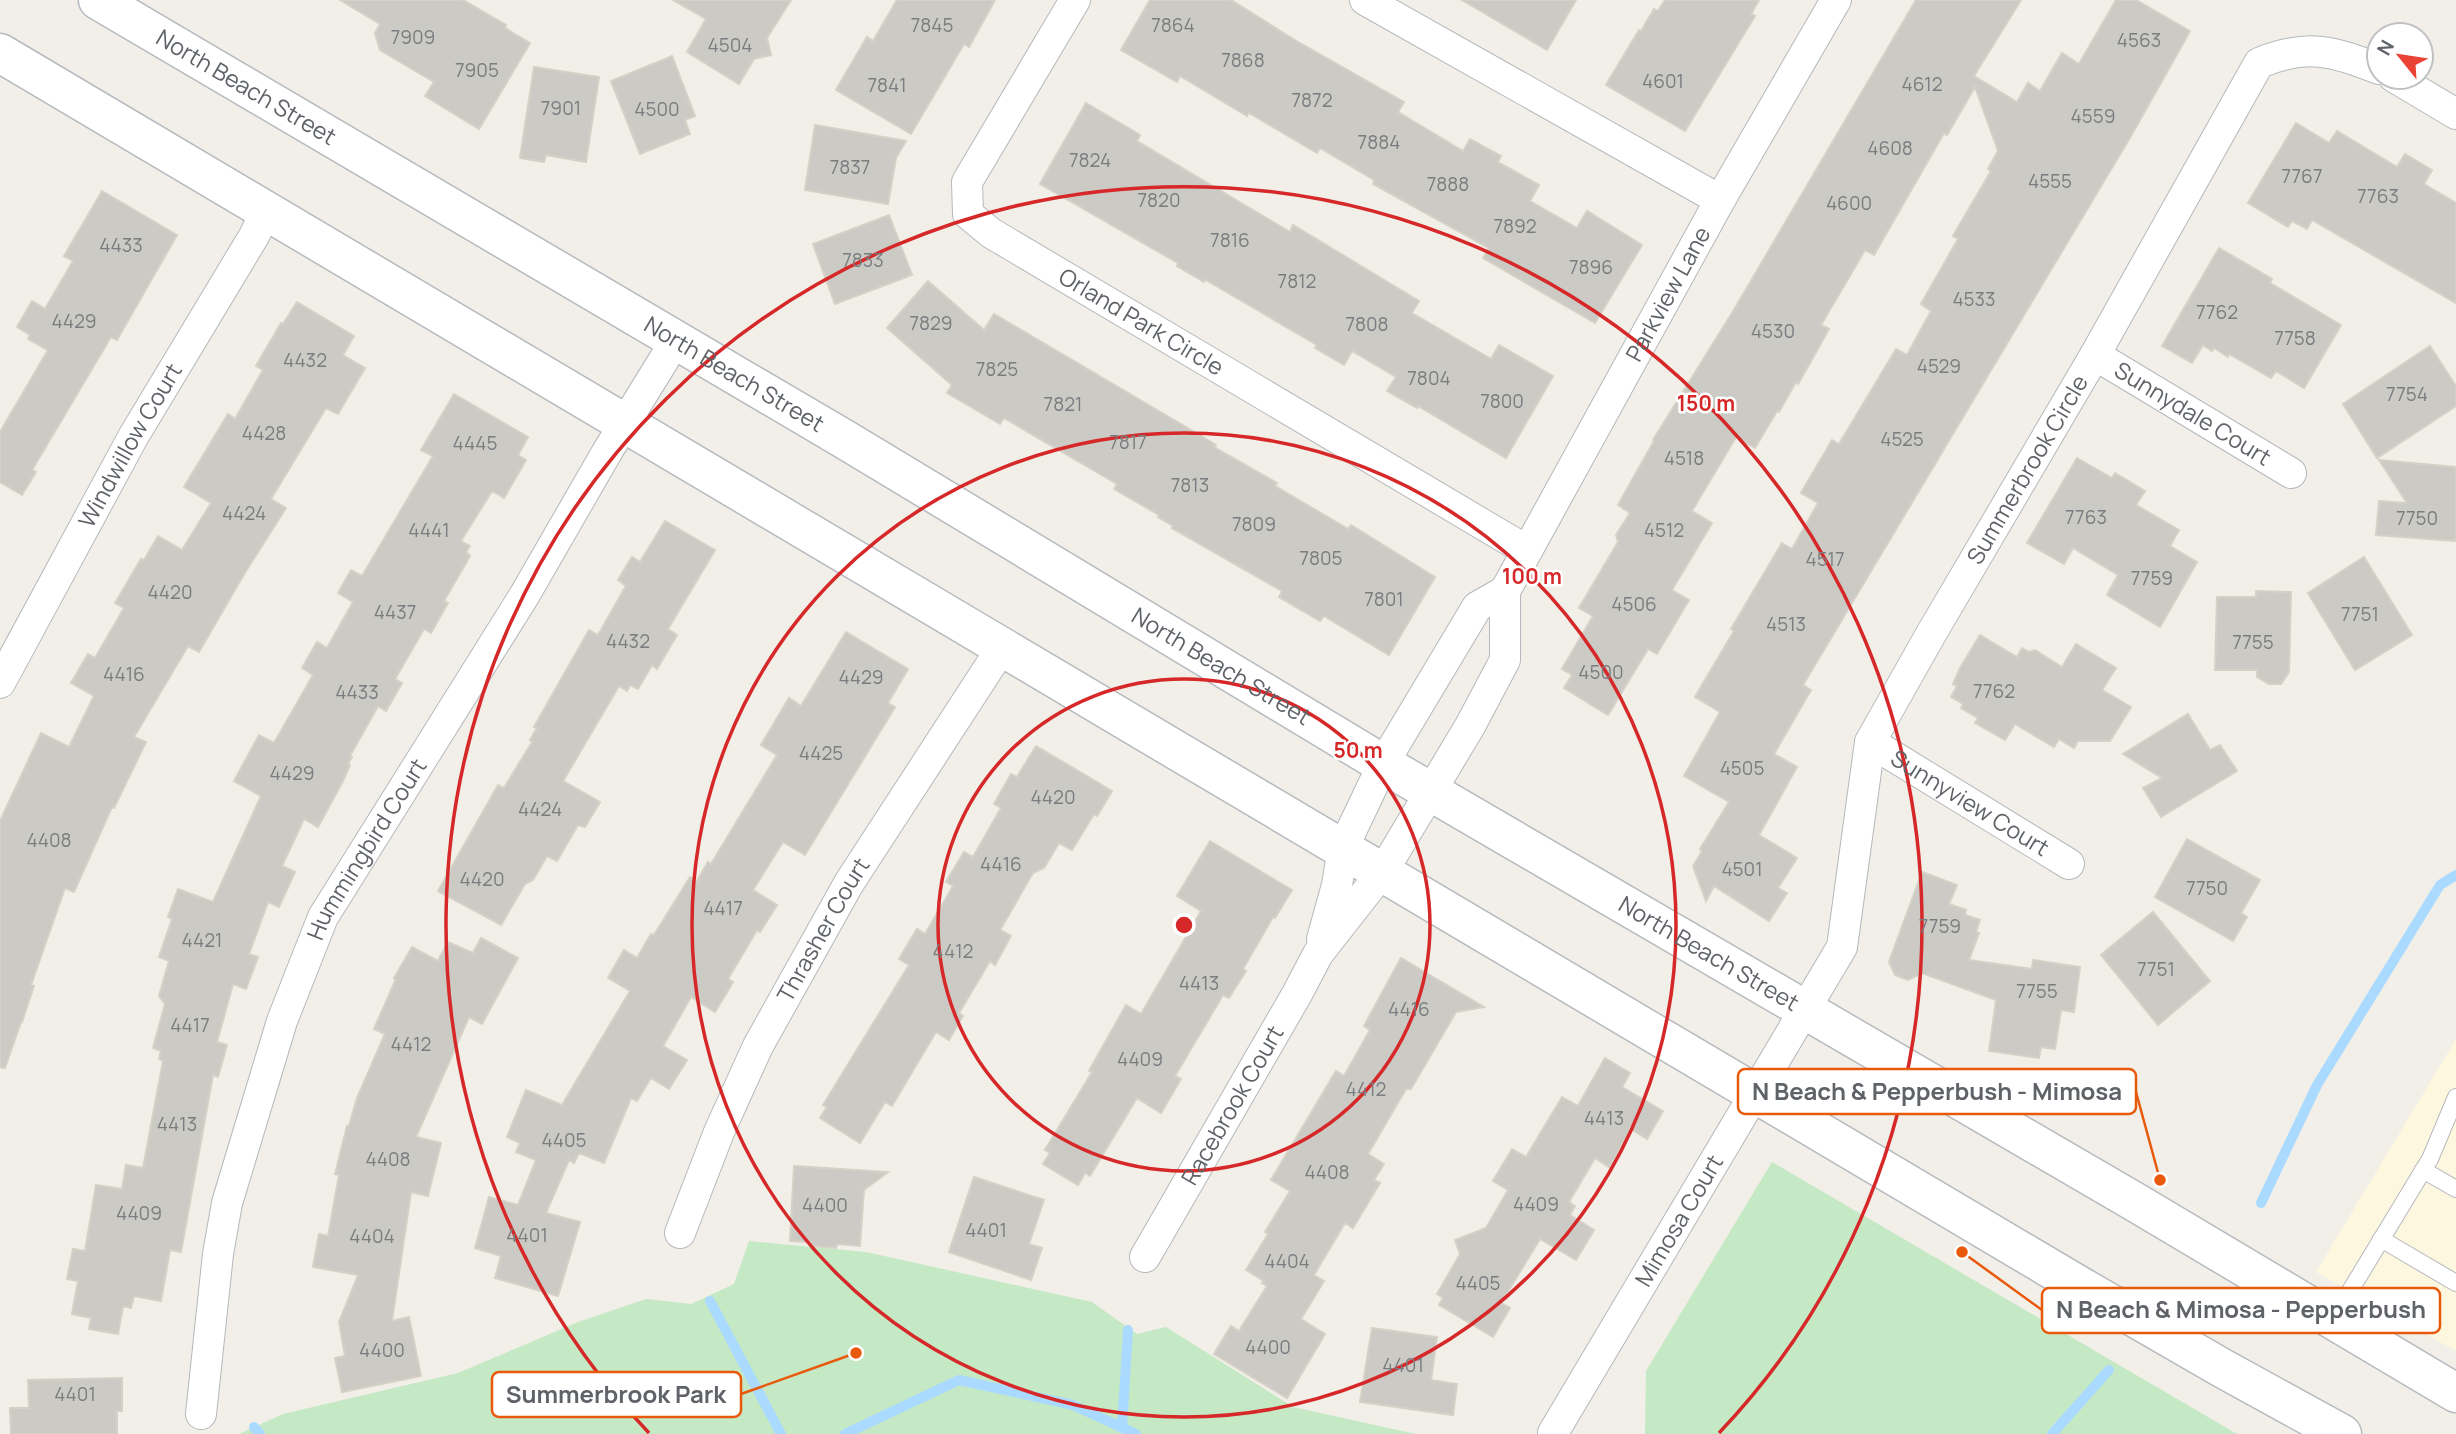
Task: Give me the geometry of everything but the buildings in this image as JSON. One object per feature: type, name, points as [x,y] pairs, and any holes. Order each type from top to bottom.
[{"type":"main road","name":"North Beach Street","points":[[98,0],[676,340],[1430,792],[2456,1392]]},
{"type":"main road","points":[[0,53],[2080,1286],[2342,1434]]},
{"type":"street","name":"Orland Park Circle","points":[[1074,0],[967,182],[968,214],[991,233],[1527,551]]},
{"type":"street","name":"Parkview Lane","points":[[1343,848],[1383,764],[1477,607],[1505,590],[1720,200],[1836,0]]},
{"type":"street","points":[[1381,4],[1720,200]]},
{"type":"street","name":"Summerbrook Circle","points":[[1804,1009],[1842,947],[1870,742],[2095,355],[2259,63],[2280,54],[2307,50],[2342,55],[2365,64]]},
{"type":"street","points":[[2417,91],[2456,114]]},
{"type":"street","name":"Windwillow Court","points":[[0,683],[133,437],[254,236],[266,211]]},
{"type":"street","name":"Hummingbird Court","points":[[201,1415],[218,1254],[227,1203],[282,1021],[323,917],[524,596],[624,422],[676,340]]},
{"type":"street","name":"Sunnydale Court","points":[[2095,355],[2291,473]]},
{"type":"street","name":"Parkview Lane","points":[[1383,871],[1470,726],[1505,660],[1505,590]]},
{"type":"street","name":"Thrasher Court","points":[[680,1233],[719,1132],[758,1046],[849,883],[1003,646]]},
{"type":"street","name":"Sunnyview Court","points":[[1870,742],[2069,864]]},
{"type":"street","name":"Racebrook Court","points":[[1318,954],[1337,885],[1343,848]]},
{"type":"street","name":"Racebrook Court","points":[[1145,1257],[1318,954],[1383,871]]},
{"type":"street","name":"Mimosa Court","points":[[1553,1433],[1804,1009]]},
{"type":"lane","points":[[2333,1319],[2430,1159],[2456,1097]]},
{"type":"lane","points":[[2423,1170],[2456,1189]]},
{"type":"lane","points":[[2381,1239],[2456,1283]]},
{"type":"shaded area","points":[[2456,1039],[2456,1351],[2316,1272]]},
{"type":"green space","points":[[1772,1162],[2237,1434],[1645,1434],[1646,1371]]},
{"type":"green space","points":[[749,1241],[866,1252],[1092,1302],[1137,1334],[1166,1327],[1293,1407],[1416,1434],[239,1434],[283,1414],[458,1373],[578,1322],[646,1299],[691,1304],[734,1284]]},
{"type":"waterway","points":[[2261,1203],[2317,1085],[2440,885],[2456,875]]},
{"type":"waterway","points":[[710,1301],[781,1434]]},
{"type":"waterway","points":[[1122,1428],[1128,1330]]},
{"type":"waterway","points":[[2052,1434],[2109,1370]]},
{"type":"waterway","points":[[845,1434],[959,1380],[1073,1405],[1136,1434]]},
{"type":"waterway","points":[[254,1427],[260,1434]]},
{"type":"place","name":"N Beach & Pepperbush - Mimosa","points":[[2160,1180]]},
{"type":"place","name":"N Beach & Mimosa - Pepperbush","points":[[1962,1252]]},
{"type":"place","name":"Summerbrook Park","points":[[856,1353]]}]
